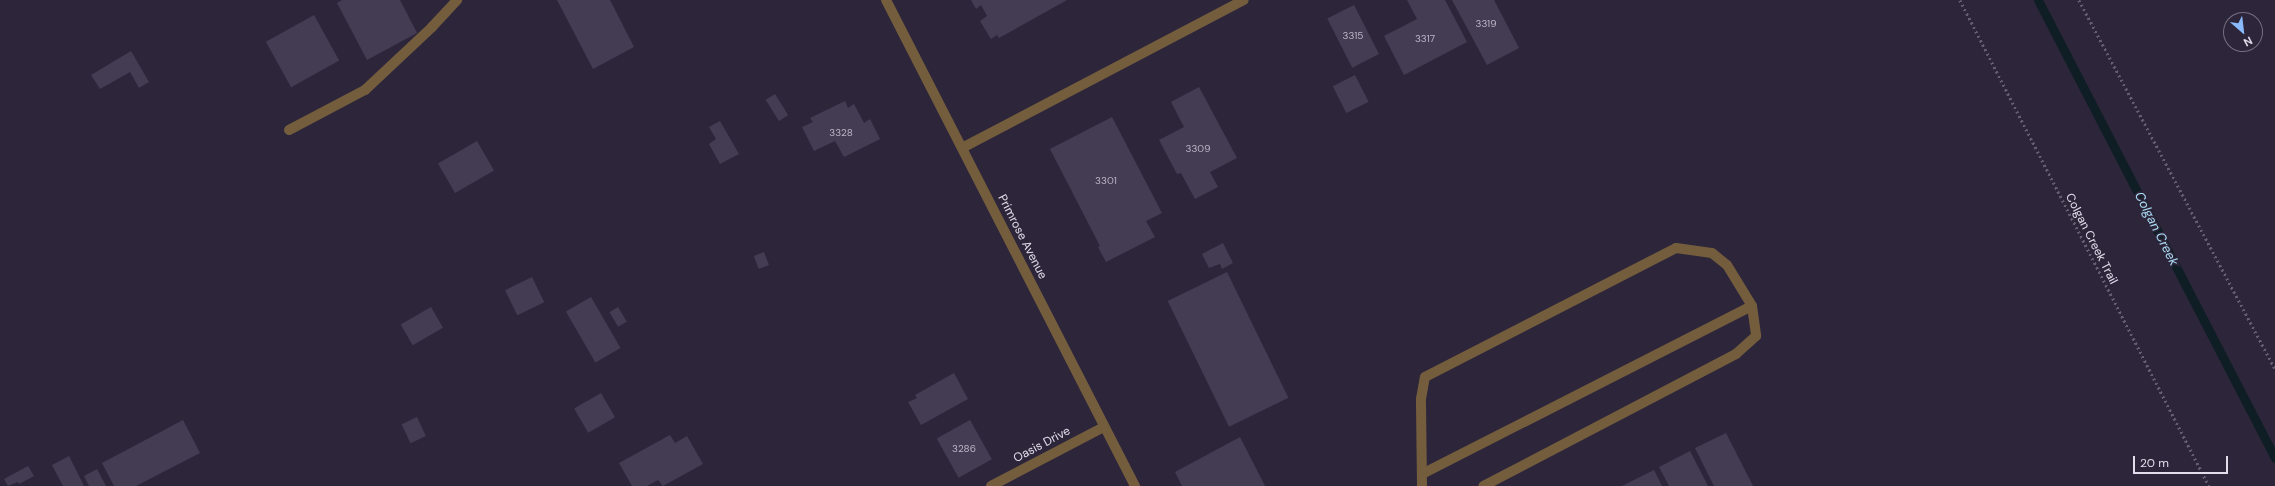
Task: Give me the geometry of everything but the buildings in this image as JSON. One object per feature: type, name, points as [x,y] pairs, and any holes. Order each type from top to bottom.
[{"type":"street","points":[[289,130],[365,90],[432,28],[457,0]]},
{"type":"street","name":"Primrose Avenue","points":[[886,0],[1135,486]]},
{"type":"street","points":[[962,148],[1244,0]]},
{"type":"street","points":[[1422,486],[1421,399],[1425,377],[1676,248],[1712,253],[1727,265],[1752,306],[1756,336],[1736,354],[1483,486]]},
{"type":"street","points":[[1422,474],[1752,306]]},
{"type":"street","name":"Oasis Drive","points":[[991,486],[1104,427]]},
{"type":"path","name":"Colgan Creek Trail","points":[[1960,0],[2208,486]]},
{"type":"path","points":[[2079,0],[2275,368]]},
{"type":"waterway","name":"Colgan Creek","points":[[2038,0],[2275,458]]}]
